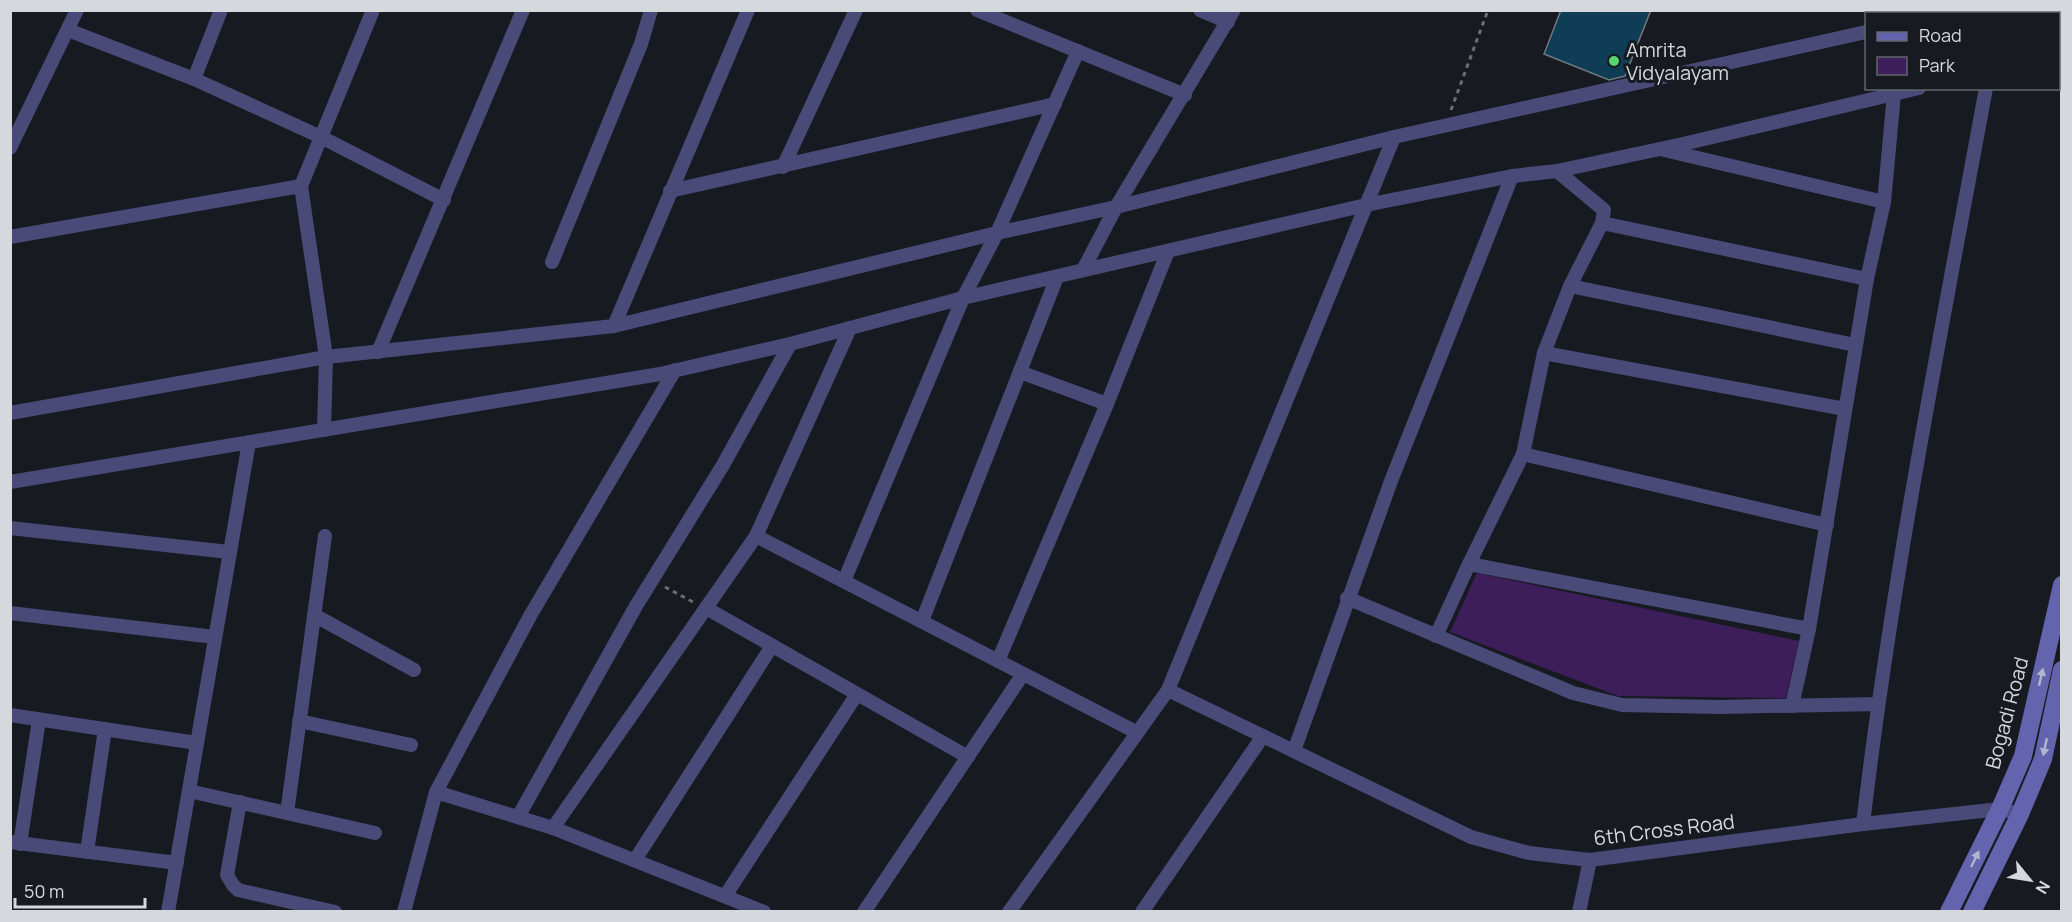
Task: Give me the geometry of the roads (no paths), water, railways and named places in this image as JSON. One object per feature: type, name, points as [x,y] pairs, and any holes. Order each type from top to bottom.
[{"type":"main road","name":"Bogadi Road","points":[[1949,912],[2000,809],[2023,756],[2061,585]]},
{"type":"main road","points":[[1972,912],[2020,814],[2043,759],[2058,704],[2061,670]]},
{"type":"street","points":[[10,148],[77,10]]},
{"type":"street","points":[[194,79],[221,10]]},
{"type":"street","points":[[324,430],[326,357],[301,186],[373,10]]},
{"type":"street","points":[[378,352],[523,10]]},
{"type":"street","points":[[552,262],[641,44],[651,10]]},
{"type":"street","points":[[614,326],[748,10]]},
{"type":"street","points":[[783,167],[856,10]]},
{"type":"street","points":[[977,10],[1185,95]]},
{"type":"street","points":[[1083,270],[1116,207],[1231,16],[1200,10]]},
{"type":"street","points":[[68,30],[194,79],[321,137],[444,200]]},
{"type":"street","points":[[10,413],[326,357],[614,326],[997,233],[1116,207],[1394,137],[1865,32]]},
{"type":"street","points":[[844,581],[963,298],[997,233],[1078,51]]},
{"type":"street","points":[[10,482],[675,370],[790,344],[963,298],[1366,205],[1512,176],[1557,171],[1911,90]]},
{"type":"street","points":[[1863,824],[1877,705],[1925,422],[1986,90]]},
{"type":"street","points":[[1792,706],[1809,629],[1867,279],[1884,202],[1894,94]]},
{"type":"street","points":[[670,191],[1055,104]]},
{"type":"street","points":[[1009,912],[1168,690],[1394,137]]},
{"type":"street","points":[[1657,148],[1884,202]]},
{"type":"street","points":[[1437,636],[1468,564],[1524,454],[1544,354],[1570,286],[1602,223],[1604,210],[1557,171]]},
{"type":"street","points":[[1294,751],[1347,598],[1391,481],[1512,176]]},
{"type":"street","points":[[10,237],[301,186]]},
{"type":"street","points":[[1602,223],[1867,279]]},
{"type":"street","points":[[998,661],[1107,404],[1168,250]]},
{"type":"street","points":[[922,621],[1057,277]]},
{"type":"street","points":[[1570,286],[1856,345]]},
{"type":"street","points":[[553,828],[756,536],[850,328]]},
{"type":"street","points":[[518,817],[652,580],[723,465],[790,344]]},
{"type":"street","points":[[1544,354],[1845,409]]},
{"type":"street","points":[[407,911],[436,792],[530,616],[675,370]]},
{"type":"street","points":[[1020,372],[1107,404]]},
{"type":"street","points":[[168,912],[249,442]]},
{"type":"street","points":[[1524,454],[1827,525]]},
{"type":"street","points":[[10,528],[229,552]]},
{"type":"street","points":[[287,813],[325,536]]},
{"type":"street","points":[[756,536],[1136,732]]},
{"type":"street","points":[[1468,564],[1809,629]]},
{"type":"street","points":[[1347,598],[1573,693],[1622,705],[1877,705]]},
{"type":"street","points":[[706,608],[968,757]]},
{"type":"street","points":[[10,613],[216,637]]},
{"type":"street","points":[[314,615],[414,670]]},
{"type":"street","points":[[634,860],[772,646]]},
{"type":"street","points":[[864,912],[1023,674]]},
{"type":"street","name":"6th Cross Road","points":[[1168,690],[1471,837],[1529,853],[1590,860],[1863,824],[2000,809],[2020,814]]},
{"type":"street","points":[[724,896],[857,694]]},
{"type":"street","points":[[10,715],[197,743]]},
{"type":"street","points":[[39,720],[15,843],[177,863]]},
{"type":"street","points":[[299,721],[411,745]]},
{"type":"street","points":[[87,852],[105,729]]},
{"type":"street","points":[[1142,912],[1263,736]]},
{"type":"street","points":[[189,791],[375,833]]},
{"type":"street","points":[[436,792],[553,828],[764,912]]},
{"type":"street","points":[[240,802],[227,875],[233,885],[238,890],[335,912]]},
{"type":"street","points":[[1579,912],[1590,860]]},
{"type":"place","name":"Amrita Vidyalayam","points":[[1614,61]]}]
